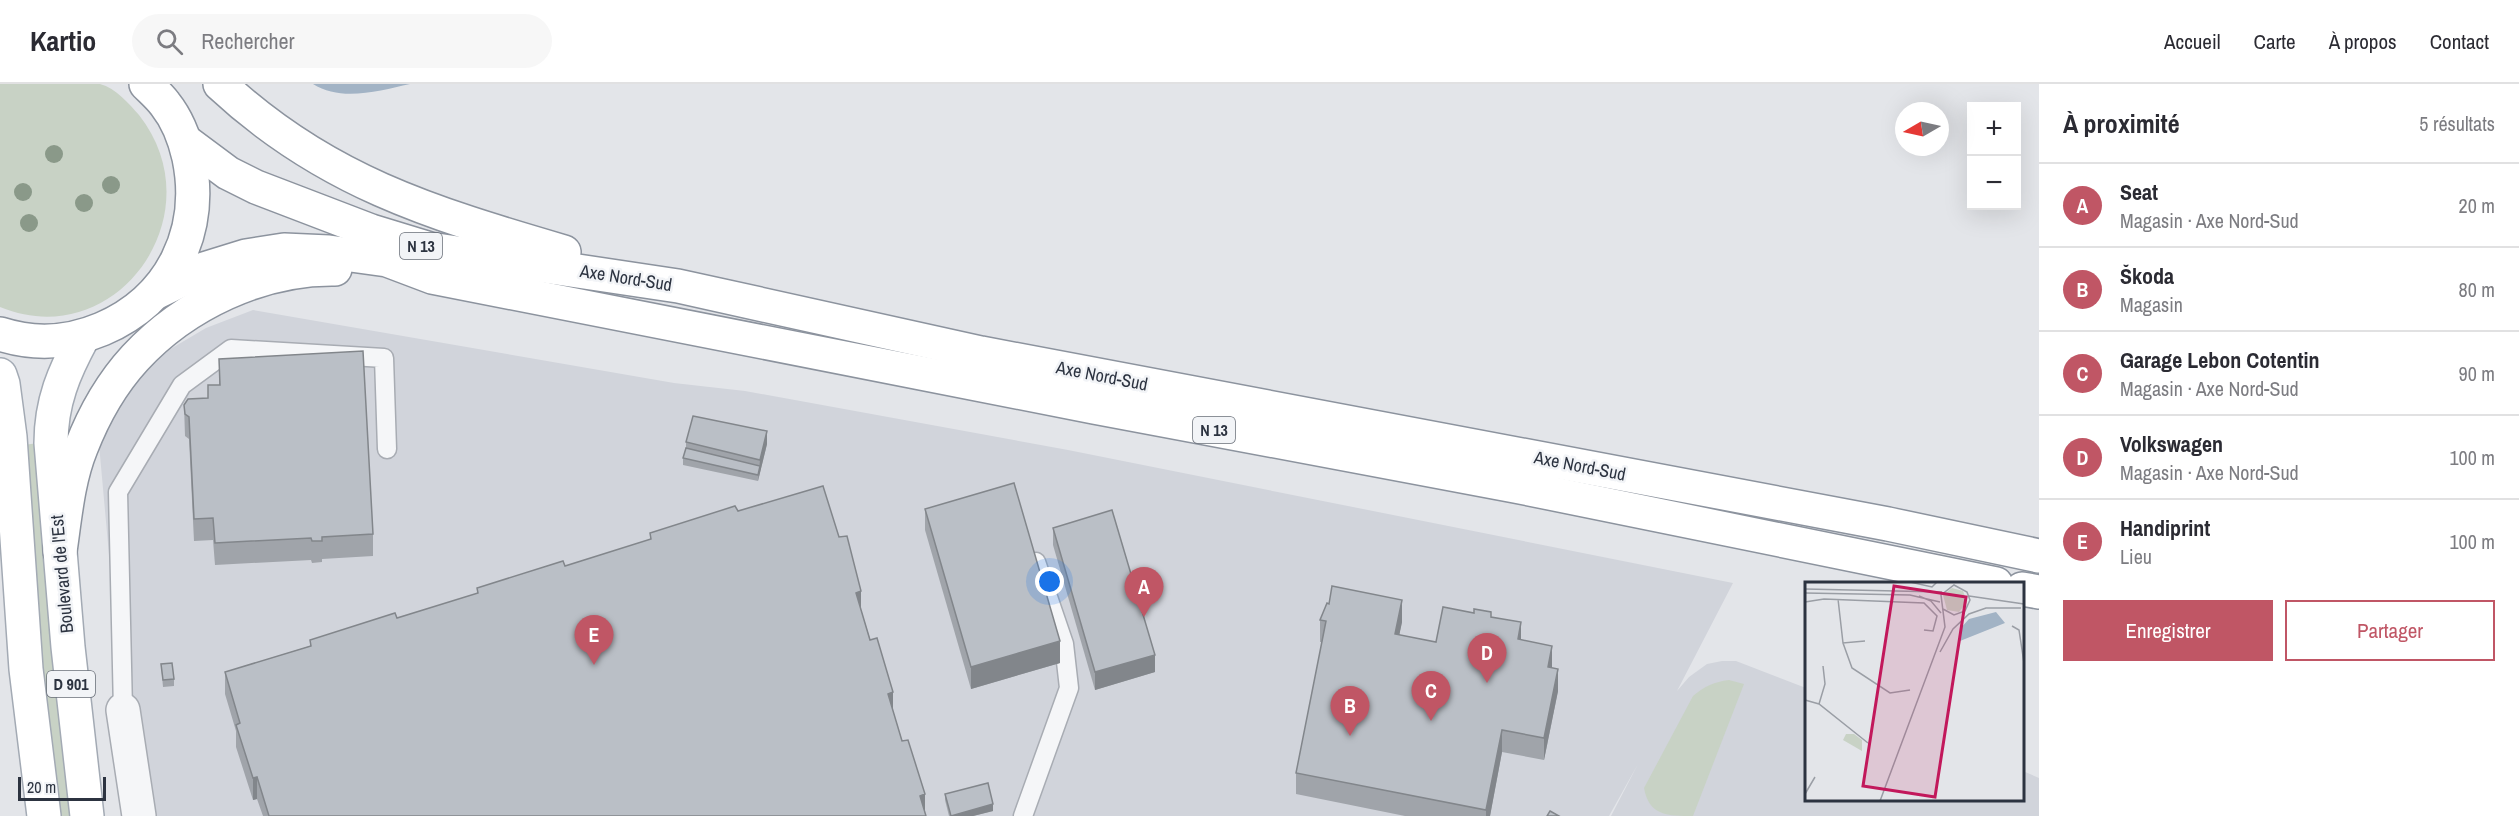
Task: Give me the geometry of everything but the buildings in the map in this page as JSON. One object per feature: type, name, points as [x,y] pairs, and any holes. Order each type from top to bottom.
[{"type":"main road","points":[[0,334],[15,339],[49,342],[83,337],[122,320],[155,293],[178,260],[191,221],[193,181],[185,141],[166,105],[146,84]]},
{"type":"main road","name":"N 13","points":[[220,84],[285,138],[333,168],[385,193],[431,212],[678,286]]},
{"type":"main road","name":"Axe Nord-Sud","points":[[185,141],[228,173],[256,187],[370,231],[430,249],[678,286],[981,353],[1888,524],[2039,556]]},
{"type":"main road","name":"Axe Nord-Sud","points":[[155,293],[204,268],[246,256],[284,250],[328,252],[387,260],[432,277],[1094,407],[1515,486],[1986,582]]},
{"type":"main road","points":[[60,551],[72,474],[92,424],[109,394],[135,358],[182,317],[237,288],[282,274],[332,269],[432,277]]},
{"type":"main road","name":"Boulevard de l'Est","points":[[83,337],[64,371],[51,419],[51,443],[69,659],[87,816]]},
{"type":"main road","name":"D 901","points":[[0,375],[10,437],[26,669],[44,816]]},
{"type":"main road","points":[[2024,589],[2039,592]]},
{"type":"street","points":[[123,710],[139,816]]},
{"type":"lane","points":[[123,710],[118,492],[182,385],[231,349],[384,358],[387,450]]},
{"type":"lane","points":[[1023,816],[1069,688],[1064,644],[1030,545]]},
{"type":"shaded area","points":[[0,84],[100,84],[106,86],[122,97],[139,115],[160,154],[166,194],[160,232],[142,266],[116,293],[82,311],[42,317],[0,307]]},
{"type":"shaded area","points":[[253,310],[674,383],[745,391],[1068,450],[1733,583],[1677,691],[1689,677],[1707,664],[1722,661],[1736,661],[1805,688],[1805,801],[2024,801],[2024,771],[2039,778],[2039,816],[1611,816],[1638,764],[1609,816],[139,816],[123,710],[98,433],[124,396],[162,354],[206,328]]},
{"type":"shaded area","points":[[38,443],[72,816],[58,816],[40,672],[24,445]]},
{"type":"shaded area","points":[[1729,680],[1744,684],[1693,816],[1668,815],[1655,809],[1650,804],[1644,788],[1693,696],[1710,685]]},
{"type":"water","points":[[313,84],[410,84],[373,92],[348,94],[336,93]]},
{"type":"place","name":"Seat","points":[[1144,617]]},
{"type":"place","name":"Handiprint","points":[[594,665]]},
{"type":"place","name":"Volkswagen","points":[[1487,683]]},
{"type":"place","name":"Garage Lebon Cotentin","points":[[1431,721]]},
{"type":"place","name":"Škoda","points":[[1350,736]]}]
